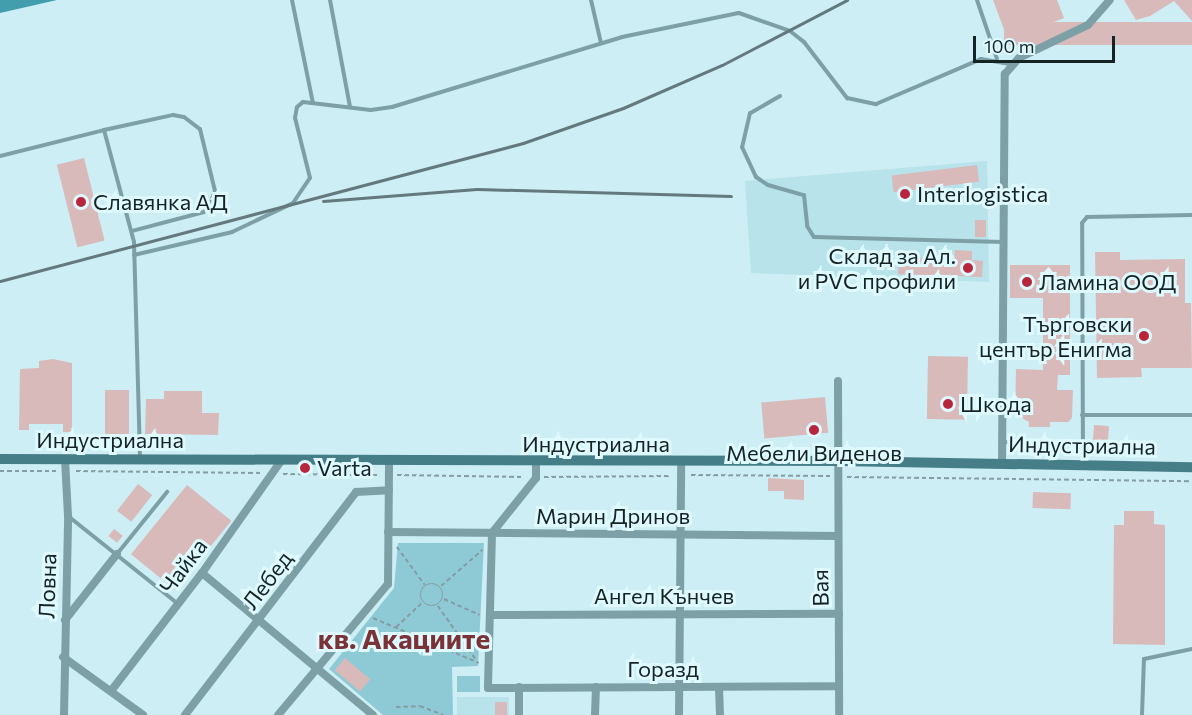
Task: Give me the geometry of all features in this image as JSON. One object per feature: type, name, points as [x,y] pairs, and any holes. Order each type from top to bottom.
[{"type":"main road","name":"Индустриална","points":[[0,459],[536,463],[838,461],[1192,467]]},
{"type":"street","points":[[1002,464],[1005,74],[1010,64],[1074,34],[1103,4],[1110,0]]},
{"type":"street","name":"Вая","points":[[838,381],[838,715]]},
{"type":"street","name":"Ловна","points":[[64,715],[63,657],[68,516],[65,459]]},
{"type":"street","name":"Чайка","points":[[111,691],[202,573],[281,461]]},
{"type":"street","points":[[278,715],[388,584],[389,461]]},
{"type":"street","points":[[488,665],[492,537],[536,478],[536,463]]},
{"type":"street","points":[[679,715],[678,614],[681,463]]},
{"type":"street","name":"Лебед","points":[[185,715],[356,492],[389,489]]},
{"type":"street","name":"Марин Дринов","points":[[388,534],[492,537],[679,534],[837,536]]},
{"type":"street","points":[[64,620],[117,554]]},
{"type":"street","points":[[202,573],[371,714]]},
{"type":"street","name":"Ангел Кънчев","points":[[490,617],[838,614]]},
{"type":"street","points":[[63,657],[143,715]]},
{"type":"street","name":"Горазд","points":[[488,665],[488,688],[839,686]]},
{"type":"street","points":[[519,687],[519,715]]},
{"type":"street","points":[[595,715],[596,687]]},
{"type":"street","points":[[719,687],[720,715]]},
{"type":"lane","points":[[292,0],[313,103]]},
{"type":"lane","points":[[330,0],[350,107]]},
{"type":"lane","points":[[591,0],[601,43]]},
{"type":"lane","points":[[977,0],[997,59]]},
{"type":"lane","points":[[135,255],[232,232],[293,203],[309,178],[295,113],[300,104],[392,107],[601,43],[740,13],[790,31],[804,42],[847,98],[876,104],[981,59],[997,59],[1010,64]]},
{"type":"lane","points":[[780,96],[750,113],[742,147],[756,177],[768,185],[804,195],[807,226],[814,237],[1004,242]]},
{"type":"lane","points":[[0,156],[104,130],[173,116],[184,117],[200,129],[214,191],[209,207],[204,212],[132,231]]},
{"type":"lane","points":[[104,130],[132,231],[135,255],[140,459]]},
{"type":"lane","points":[[1083,465],[1082,223],[1087,217],[1192,216]]},
{"type":"lane","points":[[1082,415],[1192,415]]},
{"type":"lane","points":[[1002,442],[1083,445]]},
{"type":"lane","points":[[117,554],[167,492]]},
{"type":"lane","points":[[68,516],[177,604]]},
{"type":"lane","points":[[1142,715],[1144,659],[1192,649]]},
{"type":"path","points":[[0,471],[536,478],[681,475],[1192,481]]},
{"type":"path","points":[[388,534],[426,585],[440,587]]},
{"type":"path","points":[[440,587],[492,537]]},
{"type":"path","points":[[423,602],[420,595],[426,585]]},
{"type":"path","points":[[440,587],[443,598]]},
{"type":"path","points":[[443,598],[490,617]]},
{"type":"path","points":[[438,605],[443,598]]},
{"type":"path","points":[[423,602],[438,605],[478,663]]},
{"type":"path","points":[[396,628],[423,602]]},
{"type":"path","points":[[364,613],[478,663],[488,665]]},
{"type":"path","points":[[396,707],[420,706],[443,715]]},
{"type":"shaded area","points":[[0,0],[57,0],[0,13]]},
{"type":"shaded area","points":[[987,161],[989,282],[751,273],[745,181]]},
{"type":"shaded area","points":[[398,543],[484,543],[478,666],[452,667],[453,715],[383,715],[329,669],[394,588]]},
{"type":"shaded area","points":[[457,676],[480,676],[480,692],[457,692]]},
{"type":"shaded area","points":[[457,697],[509,697],[509,715],[457,715]]},
{"type":"building","points":[[993,0],[1057,0],[1064,18],[1008,40]]},
{"type":"building","points":[[1124,0],[1192,0],[1192,21],[1174,1],[1150,16],[1136,20]]},
{"type":"building","points":[[1004,22],[1192,22],[1192,45],[1004,45]]},
{"type":"building","name":"Славянка АД","points":[[84,158],[105,240],[77,247],[57,165]]},
{"type":"building","points":[[977,165],[979,182],[894,192],[892,175]]},
{"type":"building","points":[[975,220],[986,220],[986,237],[975,237]]},
{"type":"building","points":[[955,250],[972,251],[972,260],[983,261],[982,277],[898,274],[899,257],[954,259]]},
{"type":"building","name":"Търговски център Енигма","points":[[1095,252],[1120,252],[1120,260],[1185,259],[1185,303],[1191,303],[1192,368],[1141,368],[1142,377],[1097,378]]},
{"type":"building","points":[[1010,265],[1070,265],[1070,375],[1058,375],[1057,390],[1073,390],[1072,418],[1068,422],[1050,422],[1050,427],[1029,427],[1029,422],[1015,414],[1016,369],[1043,370],[1043,298],[1010,298]]},
{"type":"building","points":[[928,356],[968,357],[967,420],[927,419]]},
{"type":"building","points":[[53,359],[72,363],[72,432],[63,432],[63,424],[29,424],[29,430],[19,430],[20,369],[39,368],[39,361]]},
{"type":"building","points":[[105,390],[129,390],[129,434],[105,434]]},
{"type":"building","points":[[164,391],[202,391],[202,413],[219,413],[218,435],[145,434],[146,399],[164,399]]},
{"type":"building","points":[[825,397],[828,433],[764,438],[761,403]]},
{"type":"building","points":[[1094,425],[1109,426],[1108,445],[1093,444]]},
{"type":"building","points":[[768,478],[804,480],[804,500],[784,499],[784,491],[768,491]]},
{"type":"building","points":[[138,484],[152,495],[131,522],[117,511]]},
{"type":"building","points":[[187,485],[231,521],[175,590],[131,554]]},
{"type":"building","points":[[1033,492],[1071,493],[1070,509],[1032,508]]},
{"type":"building","points":[[1124,511],[1154,511],[1154,524],[1165,525],[1165,645],[1113,644],[1114,525],[1124,525]]},
{"type":"building","points":[[114,529],[123,536],[117,543],[108,536]]},
{"type":"building","points":[[345,658],[370,679],[360,691],[335,670]]},
{"type":"building","points":[[495,702],[507,702],[507,715],[495,715]]},
{"type":"railway","points":[[0,281],[523,143],[623,108],[722,65],[847,0]]},
{"type":"railway","points":[[323,201],[477,189],[731,196]]},
{"type":"place","name":"Interlogistica","points":[[905,194]]},
{"type":"place","name":"Славянка АД","points":[[81,202]]},
{"type":"place","name":"Склад за Ал. и PVC профили","points":[[968,268]]},
{"type":"place","name":"Ламина ООД","points":[[1027,282]]},
{"type":"place","name":"Търговски център Енигма","points":[[1144,336]]},
{"type":"place","name":"Шкода","points":[[948,404]]},
{"type":"place","name":"Мебели Виденов","points":[[814,430]]},
{"type":"place","name":"Varta","points":[[305,468]]},
{"type":"district","name":"кв. Акациите","points":[[404,638]]}]
